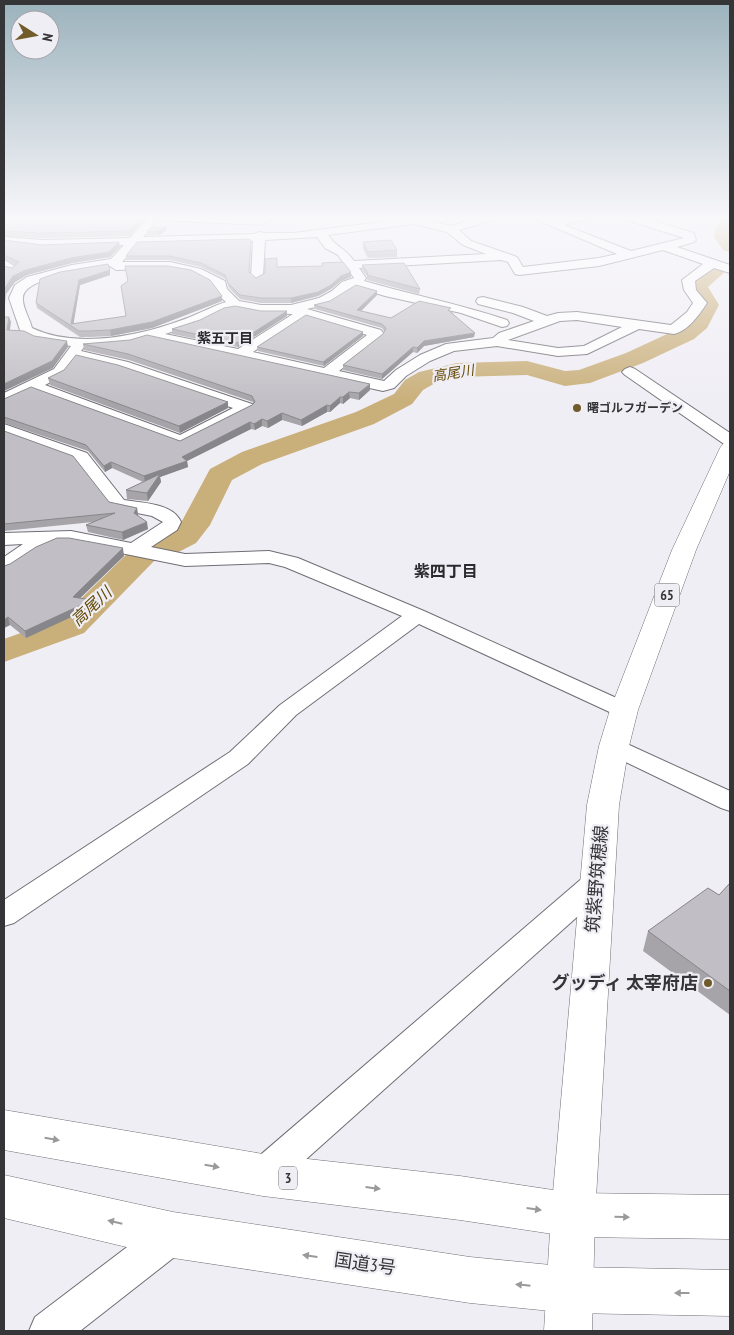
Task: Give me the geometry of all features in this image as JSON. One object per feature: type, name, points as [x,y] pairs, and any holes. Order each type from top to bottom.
[{"type":"main road","name":"筑紫野筑穂線","points":[[570,1310],[573,1215],[603,805],[614,746],[624,710],[684,550],[729,453]]},
{"type":"main road","name":"3","points":[[4,1130],[263,1175],[460,1198],[573,1215],[730,1217]]},
{"type":"main road","name":"国道3号","points":[[4,1197],[173,1236],[470,1280],[570,1310],[659,1294],[730,1293]]},
{"type":"street","points":[[33,386],[181,441],[246,407],[40,337],[26,330],[16,298],[20,288],[37,278]]},
{"type":"street","points":[[212,278],[220,284],[221,290],[235,304]]},
{"type":"street","points":[[357,283],[360,278]]},
{"type":"street","points":[[497,342],[504,336],[558,317],[577,316],[674,330],[692,314],[700,302],[690,290],[688,280],[690,278]]},
{"type":"street","points":[[241,354],[297,311],[324,301],[347,285],[357,283],[390,293],[466,310],[502,323]]},
{"type":"street","points":[[483,301],[547,320]]},
{"type":"street","points":[[4,399],[59,372],[77,349],[149,335],[195,320],[219,308],[235,304],[261,309],[297,311],[377,334],[326,374]]},
{"type":"street","points":[[149,335],[383,386],[389,385],[401,373],[438,352],[451,347],[497,342],[558,352],[587,350],[636,325]]},
{"type":"street","points":[[483,336],[487,338],[520,330]]},
{"type":"street","points":[[630,372],[729,453]]},
{"type":"street","points":[[4,429],[81,457],[118,504],[157,511],[170,517],[172,522],[170,526],[136,549]]},
{"type":"street","points":[[4,566],[47,537]]},
{"type":"street","points":[[4,539],[71,537],[185,560],[269,557],[291,562],[418,615],[624,710]]},
{"type":"street","points":[[4,915],[239,758],[288,710],[418,615]]},
{"type":"street","points":[[614,746],[730,802]]},
{"type":"street","points":[[263,1175],[541,933],[596,882]]},
{"type":"street","points":[[49,1331],[173,1236]]},
{"type":"building","points":[[4,278],[11,278],[5,288],[4,300]]},
{"type":"building","points":[[84,278],[79,280],[71,324],[126,316],[121,286],[128,281],[127,278],[207,278],[222,296],[152,322],[110,330],[79,331],[36,303],[40,279]]},
{"type":"building","points":[[226,278],[338,278],[318,292],[291,298],[261,298],[240,295],[228,283]]},
{"type":"building","points":[[379,278],[413,278],[420,289]]},
{"type":"building","points":[[356,285],[377,291],[357,310],[391,318],[419,301],[451,308],[448,310],[475,333],[424,341],[417,348],[413,347],[382,374],[343,365],[383,334],[386,328],[382,324],[314,305],[330,301]]},
{"type":"building","points":[[235,306],[261,311],[287,311],[237,343],[172,329],[200,320],[224,308]]},
{"type":"building","points":[[306,315],[363,332],[323,362],[257,347]]},
{"type":"building","points":[[4,317],[9,317],[7,330],[24,331],[34,336],[67,341],[52,361],[4,384]]},
{"type":"building","points":[[147,335],[370,384],[359,393],[349,392],[330,406],[327,405],[301,420],[282,413],[267,421],[262,419],[254,424],[250,422],[182,457],[187,461],[144,476],[111,462],[104,466],[86,445],[4,417],[4,399],[31,387],[180,441],[255,402],[252,396],[128,354],[83,344],[130,340]]},
{"type":"building","points":[[76,355],[118,365],[228,402],[179,426],[48,378],[64,370]]},
{"type":"building","points":[[4,431],[73,456],[109,502],[137,508],[134,513],[147,522],[122,532],[86,525],[115,513],[4,524]]},
{"type":"building","points":[[160,474],[147,493],[126,490]]},
{"type":"building","points":[[57,538],[69,538],[123,548],[73,597],[92,600],[25,631],[8,617],[4,620],[4,566],[36,547]]},
{"type":"building","name":"グッディ 太宰府店","points":[[730,883],[730,991],[648,931],[708,888],[719,895]]},
{"type":"waterway","name":"高尾川","points":[[158,550],[185,536],[195,525],[220,475],[252,458],[365,418],[403,399],[414,385],[428,377],[457,370],[527,368],[571,379],[597,373],[672,341],[695,328],[704,315],[708,305],[697,286],[707,278]]},
{"type":"waterway","name":"高尾川","points":[[4,651],[72,626],[141,558]]},
{"type":"place","name":"曙ゴルフガーデン","points":[[577,408]]},
{"type":"place","name":"グッディ 太宰府店","points":[[708,983]]},
{"type":"district","name":"紫五丁目","points":[[225,338]]},
{"type":"district","name":"紫四丁目","points":[[446,571]]}]
